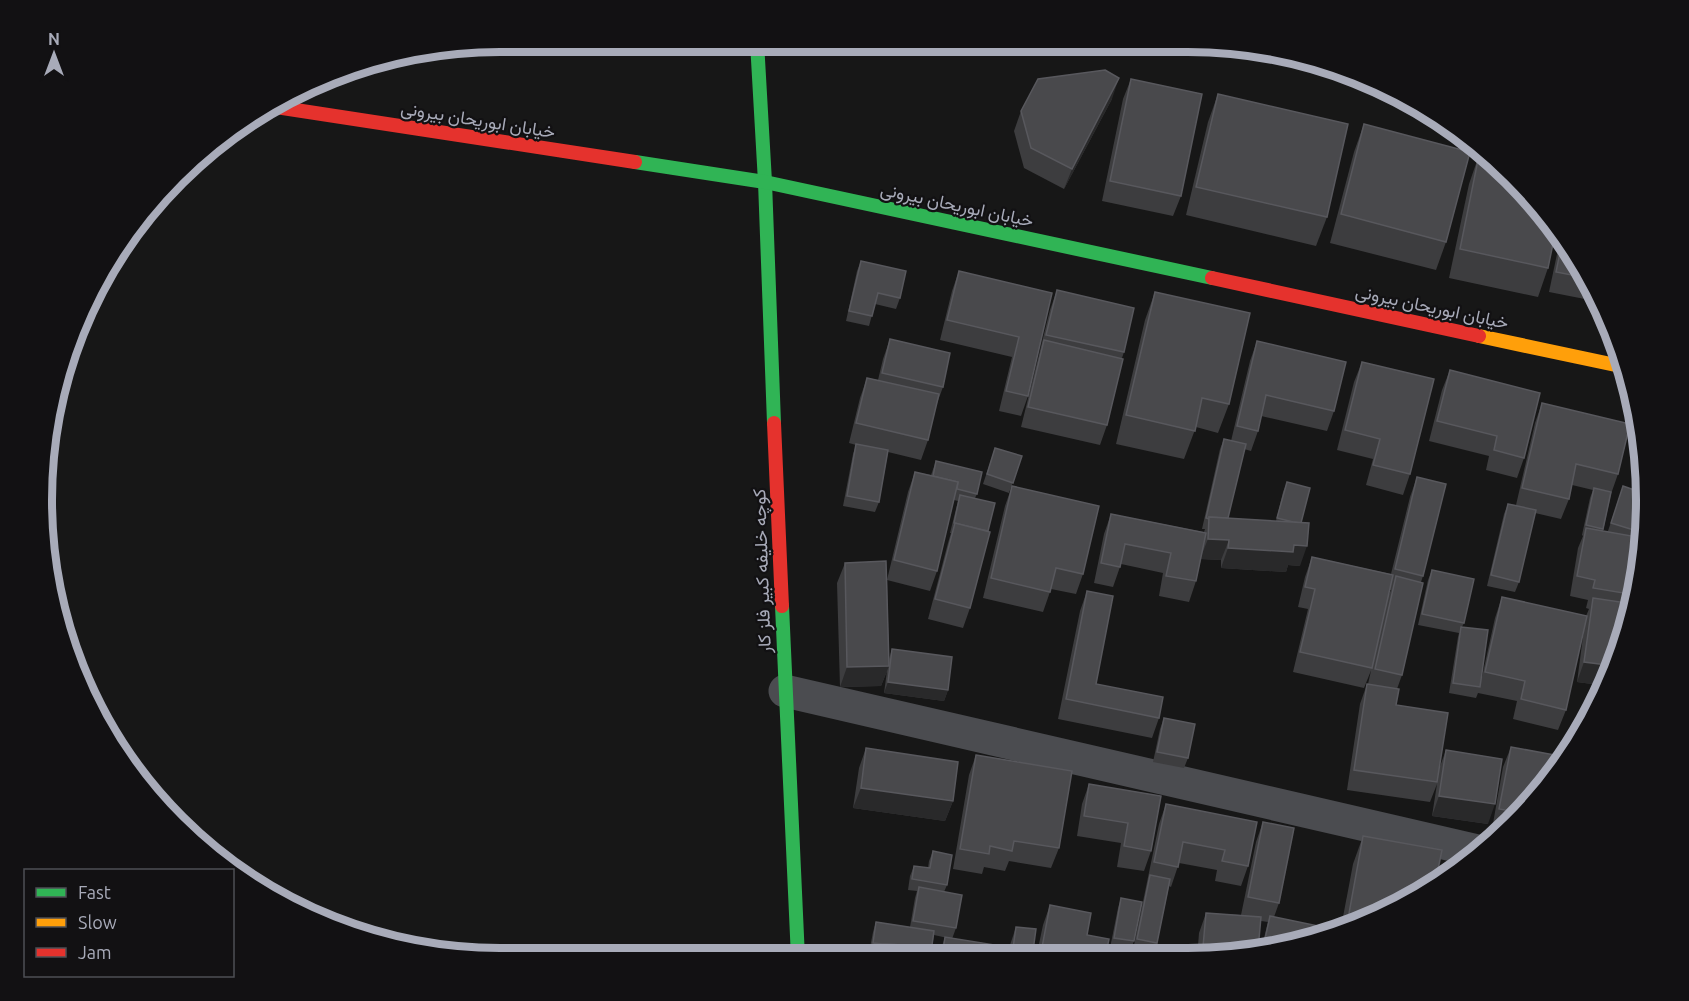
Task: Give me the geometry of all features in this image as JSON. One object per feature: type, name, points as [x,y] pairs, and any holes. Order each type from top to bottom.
[{"type":"street","name":"کوچه خلیفه کبیر فلز کار","points":[[758,52],[798,949]]},
{"type":"street","name":"خیابان ابوریحان بیرونی","points":[[285,108],[765,182],[1615,365]]},
{"type":"street","points":[[785,691],[1469,849]]},
{"type":"building","points":[[1105,70],[1119,78],[1072,169],[1031,148],[1021,111],[1038,79]]},
{"type":"building","points":[[1131,79],[1202,94],[1181,196],[1110,181]]},
{"type":"building","points":[[1218,94],[1348,124],[1327,217],[1196,187]]},
{"type":"building","points":[[1364,124],[1470,152],[1446,242],[1341,214]]},
{"type":"building","points":[[1478,159],[1525,205],[1553,241],[1548,268],[1460,249]]},
{"type":"building","points":[[1560,251],[1575,276],[1556,272]]},
{"type":"building","points":[[861,261],[906,271],[900,298],[878,293],[872,316],[849,311]]},
{"type":"building","points":[[959,271],[1052,293],[1028,396],[1006,391],[1019,337],[947,320]]},
{"type":"building","points":[[1057,290],[1134,308],[1124,352],[1046,335]]},
{"type":"building","points":[[1155,292],[1250,313],[1229,404],[1202,398],[1195,431],[1126,415]]},
{"type":"building","points":[[890,339],[950,353],[943,387],[882,373]]},
{"type":"building","points":[[1044,340],[1123,359],[1107,425],[1028,407]]},
{"type":"building","points":[[1257,341],[1346,362],[1334,411],[1266,395],[1258,431],[1237,426]]},
{"type":"building","points":[[1362,362],[1434,379],[1410,474],[1373,465],[1380,439],[1345,430]]},
{"type":"building","points":[[1450,370],[1540,393],[1524,458],[1494,450],[1497,436],[1437,421]]},
{"type":"building","points":[[867,378],[939,394],[928,440],[856,423]]},
{"type":"building","points":[[1542,403],[1630,424],[1618,474],[1576,464],[1569,499],[1522,488]]},
{"type":"building","points":[[1224,439],[1246,444],[1228,518],[1209,517],[1209,519],[1206,518]]},
{"type":"building","points":[[856,444],[888,450],[879,502],[847,496]]},
{"type":"building","points":[[995,448],[1022,456],[1013,483],[987,474]]},
{"type":"building","points":[[936,461],[982,472],[977,494],[957,489],[958,482],[933,476]]},
{"type":"building","points":[[915,472],[958,482],[937,571],[894,560]]},
{"type":"building","points":[[1417,477],[1446,484],[1423,576],[1395,569]]},
{"type":"building","points":[[1287,482],[1310,488],[1301,523],[1277,518]]},
{"type":"building","points":[[1012,486],[1099,506],[1083,574],[1056,568],[1050,592],[991,578]]},
{"type":"building","points":[[1623,486],[1636,491],[1636,531],[1611,523]]},
{"type":"building","points":[[1594,488],[1611,492],[1603,529],[1586,525]]},
{"type":"building","points":[[960,495],[995,503],[988,531],[954,523]]},
{"type":"building","points":[[1508,504],[1536,510],[1519,582],[1491,575]]},
{"type":"building","points":[[1111,514],[1206,533],[1196,581],[1166,576],[1171,553],[1125,544],[1120,567],[1101,563]]},
{"type":"building","points":[[1209,517],[1309,523],[1307,546],[1294,545],[1293,552],[1228,548],[1229,540],[1208,539]]},
{"type":"building","points":[[955,523],[990,532],[970,608],[935,599]]},
{"type":"building","points":[[1586,528],[1635,537],[1627,594],[1593,588],[1595,580],[1577,576]]},
{"type":"building","points":[[1312,557],[1393,575],[1372,668],[1300,652],[1315,589],[1305,587]]},
{"type":"building","points":[[886,561],[889,666],[847,667],[845,563]]},
{"type":"building","points":[[1432,570],[1474,579],[1464,623],[1422,614]]},
{"type":"building","points":[[1396,576],[1423,583],[1402,675],[1375,669]]},
{"type":"building","points":[[1087,591],[1113,596],[1096,684],[1163,697],[1159,718],[1066,699]]},
{"type":"building","points":[[1502,597],[1587,616],[1566,710],[1521,699],[1525,681],[1485,672]]},
{"type":"building","points":[[1593,598],[1624,603],[1605,665],[1584,662]]},
{"type":"building","points":[[1461,627],[1488,630],[1480,687],[1453,683]]},
{"type":"building","points":[[892,649],[952,657],[948,690],[888,682]]},
{"type":"building","points":[[1367,684],[1399,689],[1396,705],[1448,713],[1437,782],[1354,770]]},
{"type":"building","points":[[1164,718],[1195,724],[1188,758],[1157,752]]},
{"type":"building","points":[[1511,747],[1555,755],[1544,773],[1511,811],[1499,809]]},
{"type":"building","points":[[866,748],[958,762],[953,801],[861,788]]},
{"type":"building","points":[[1446,750],[1502,759],[1495,804],[1439,796]]},
{"type":"building","points":[[976,755],[1072,771],[1059,848],[1014,841],[1012,851],[990,846],[989,854],[960,849]]},
{"type":"building","points":[[1089,784],[1161,796],[1151,851],[1124,846],[1128,823],[1084,816]]},
{"type":"building","points":[[1166,804],[1257,822],[1248,866],[1222,861],[1225,850],[1183,842],[1178,867],[1154,862]]},
{"type":"building","points":[[1263,822],[1294,828],[1279,903],[1248,897]]},
{"type":"building","points":[[1363,836],[1442,850],[1437,873],[1387,902],[1348,919]]},
{"type":"building","points":[[933,851],[952,855],[947,885],[912,879],[914,866],[930,868]]},
{"type":"building","points":[[1150,875],[1170,879],[1157,943],[1137,939]]},
{"type":"building","points":[[919,887],[962,895],[956,928],[913,921]]},
{"type":"building","points":[[1121,898],[1142,902],[1134,941],[1114,938]]},
{"type":"building","points":[[1050,905],[1091,913],[1087,935],[1109,939],[1107,949],[1042,949]]},
{"type":"building","points":[[1206,913],[1261,917],[1259,943],[1203,949]]},
{"type":"building","points":[[1270,916],[1325,927],[1276,940],[1264,942]]},
{"type":"building","points":[[876,922],[934,931],[931,949],[922,949],[923,946],[873,943]]},
{"type":"building","points":[[1016,927],[1036,929],[1033,949],[943,949],[945,937],[1013,948]]},
{"type":"building","points":[[883,944],[923,946],[923,949],[883,949]]},
{"type":"traffic: fast","points":[[758,52],[774,423]]},
{"type":"traffic: fast","points":[[635,162],[765,182],[1212,278]]},
{"type":"traffic: fast","points":[[782,606],[798,949]]},
{"type":"traffic: slow","points":[[1479,336],[1615,365]]},
{"type":"traffic: jam","points":[[285,108],[635,162]]},
{"type":"traffic: jam","points":[[1212,278],[1479,336]]},
{"type":"traffic: jam","points":[[774,423],[782,606]]}]
